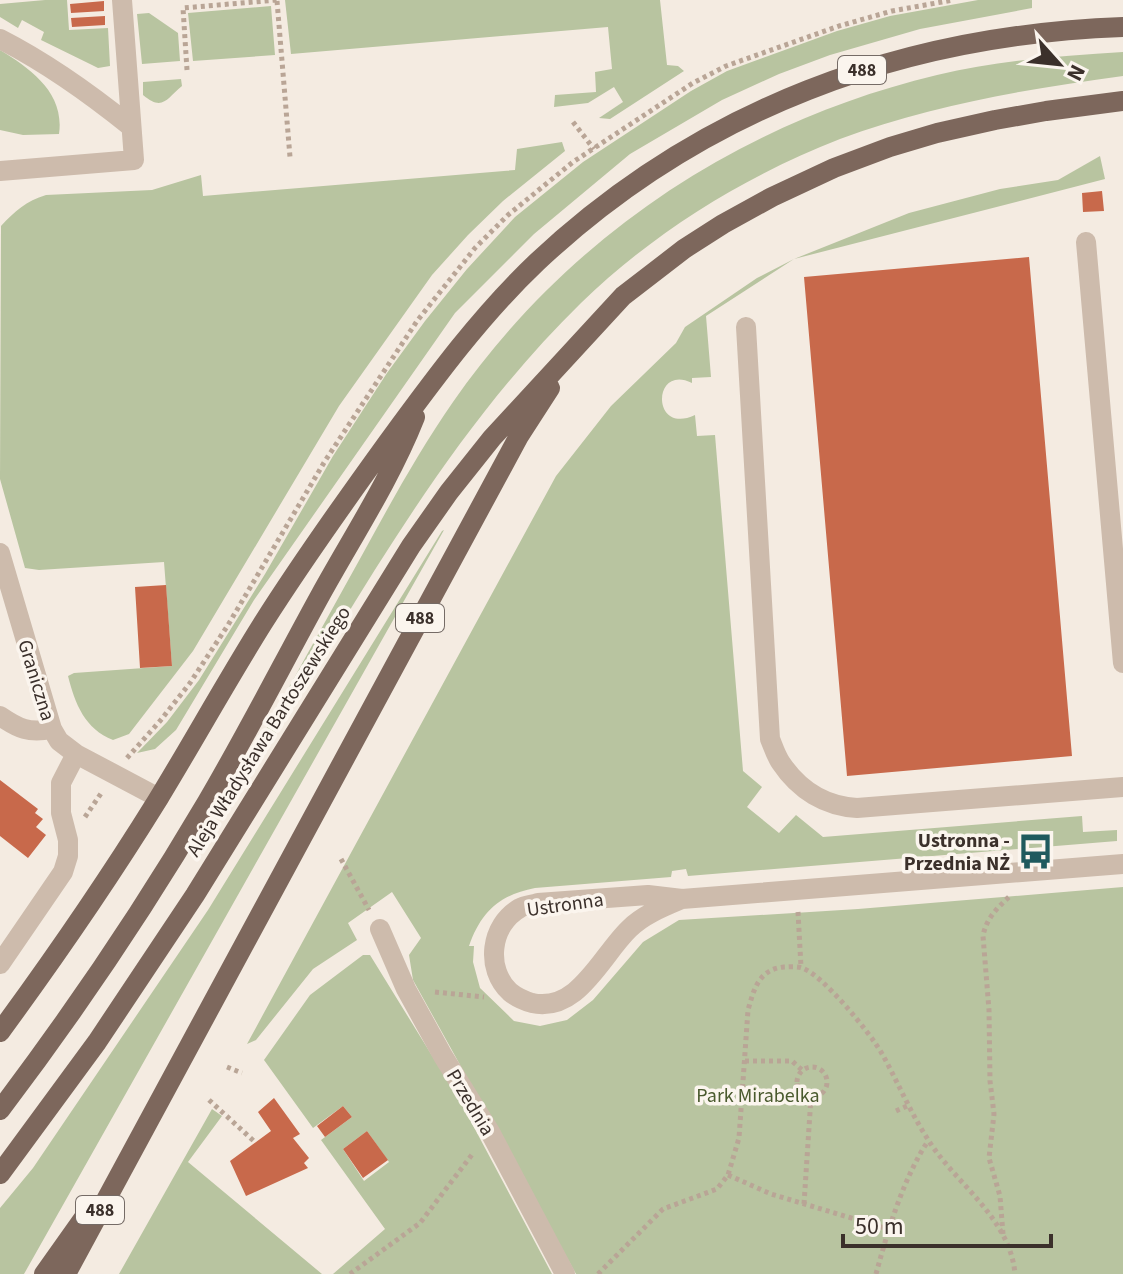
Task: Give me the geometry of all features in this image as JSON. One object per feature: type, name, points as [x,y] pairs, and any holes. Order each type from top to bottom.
[{"type":"main road","name":"Aleja Władysława Bartoszewskiego","points":[[0,1032],[159,798],[265,619],[344,502],[428,388],[490,311],[579,225],[625,189],[677,155],[731,124],[824,83],[925,52],[1007,37],[1123,27]]},
{"type":"main road","name":"Aleja Władysława Bartoszewskiego","points":[[0,1174],[97,1042],[195,895],[411,546],[449,492],[492,438],[623,296],[684,249],[723,224],[834,168],[937,133],[1034,113],[1123,101]]},
{"type":"main road","name":"Aleja Władysława Bartoszewskiego","points":[[134,1147],[519,436],[595,327]]},
{"type":"main road","name":"Aleja Władysława Bartoszewskiego","points":[[0,1110],[86,993],[206,803],[400,456],[428,388]]},
{"type":"main road","points":[[44,1274],[134,1147]]},
{"type":"main road","name":"488","points":[[66,1274],[134,1147]]},
{"type":"street","points":[[0,171],[134,160],[122,0]]},
{"type":"street","points":[[0,39],[55,70],[130,126]]},
{"type":"street","points":[[1086,242],[1123,663]]},
{"type":"street","points":[[746,327],[770,739],[780,761],[798,782],[839,807],[1123,787]]},
{"type":"street","name":"Graniczna","points":[[0,553],[52,729],[59,741],[76,754],[159,798]]},
{"type":"street","points":[[0,716],[24,729],[52,729]]},
{"type":"street","points":[[0,964],[63,872],[68,856],[68,840],[61,813],[61,783],[76,754]]},
{"type":"street","name":"Ustronna","points":[[682,899],[656,910],[631,926],[579,988],[560,1002],[542,1005],[527,1002],[511,993],[499,978],[493,960],[495,939],[506,919],[521,907],[538,903],[648,895],[682,899],[1123,864]]},
{"type":"street","name":"Przednia","points":[[380,929],[406,989],[490,1132],[565,1274]]},
{"type":"path","points":[[187,70],[183,8],[192,4],[277,1],[290,157]]},
{"type":"path","points":[[573,122],[594,149]]},
{"type":"path","points":[[341,859],[380,929]]},
{"type":"path","points":[[796,890],[801,967]]},
{"type":"path","points":[[1003,1235],[1000,1196],[989,1158],[994,1114],[983,936],[992,914],[1013,892]]},
{"type":"path","points":[[598,1274],[663,1209],[717,1189],[728,1175],[739,1138],[748,1010],[754,990],[760,978],[773,968],[801,967],[829,987],[880,1049],[928,1141],[992,1217],[1003,1235],[1014,1258],[1015,1274]]},
{"type":"path","points":[[406,989],[485,997]]},
{"type":"path","points":[[745,1061],[792,1061],[802,1070]]},
{"type":"path","points":[[227,1067],[242,1073]]},
{"type":"path","points":[[814,1067],[822,1071],[827,1080],[824,1090],[811,1097],[802,1093],[797,1085],[802,1070],[814,1067]]},
{"type":"path","points":[[804,1204],[811,1097]]},
{"type":"path","points":[[209,1100],[256,1143]]},
{"type":"path","points":[[896,1111],[909,1105]]},
{"type":"path","points":[[350,1274],[420,1223],[490,1132]]},
{"type":"path","points":[[876,1274],[888,1229],[928,1141]]},
{"type":"path","points":[[728,1175],[771,1194],[888,1229]]},
{"type":"green space","points":[[67,0],[69,30],[108,28],[110,66],[98,68],[41,40],[44,32],[22,20],[18,28],[0,17],[0,4]]},
{"type":"green space","points":[[285,0],[660,0],[667,65],[678,66],[684,71],[610,119],[599,118],[623,102],[614,87],[588,103],[554,107],[555,95],[596,92],[595,72],[612,69],[608,27],[291,54]]},
{"type":"green space","points":[[978,0],[1032,0],[1032,8],[920,29],[830,55],[779,74],[722,100],[630,154],[534,234],[455,313],[254,600],[176,730],[155,749],[137,753],[167,722],[199,680],[333,456],[387,373],[467,269],[515,217],[583,162],[727,71],[837,31],[890,16]]},
{"type":"green space","points":[[271,6],[275,55],[193,61],[188,13]]},
{"type":"green space","points":[[149,13],[178,33],[180,61],[142,64],[137,14]]},
{"type":"green space","points":[[0,50],[34,74],[51,94],[57,106],[59,134],[23,135],[0,130]]},
{"type":"green space","points":[[1123,52],[1123,76],[980,100],[909,117],[840,139],[805,154],[702,208],[609,277],[533,353],[488,407],[407,520],[261,757],[253,753],[394,498],[453,402],[499,342],[550,287],[605,238],[665,194],[728,155],[795,122],[865,96],[937,75],[1006,62]]},
{"type":"green space","points":[[181,79],[182,86],[160,103],[143,95],[143,82]]},
{"type":"green space","points":[[562,142],[565,151],[503,201],[432,275],[339,406],[193,651],[129,734],[113,740],[95,729],[78,706],[68,676],[74,673],[172,666],[164,562],[39,570],[25,568],[0,479],[1,226],[21,207],[46,195],[152,190],[201,175],[203,196],[515,170],[517,149]]},
{"type":"green space","points":[[1100,156],[1105,179],[794,259],[909,213],[1000,189],[1058,180]]},
{"type":"green space","name":"Park Mirabelka","points":[[794,259],[706,316],[711,377],[692,378],[692,383],[679,379],[669,383],[662,399],[664,409],[670,416],[681,419],[695,415],[697,436],[715,435],[743,771],[762,787],[747,807],[779,833],[796,815],[823,837],[1082,816],[1083,832],[1117,830],[1117,841],[688,876],[686,869],[672,871],[671,877],[522,891],[493,907],[474,934],[469,946],[474,946],[473,962],[480,988],[514,1021],[540,1026],[567,1020],[593,1000],[643,942],[679,920],[1123,887],[1123,1274],[576,1274],[413,980],[409,955],[421,938],[392,892],[348,923],[357,940],[313,969],[256,1040],[247,1044],[556,476],[611,406],[676,343],[685,327],[757,278]]},
{"type":"green space","points":[[444,530],[24,1274],[0,1274],[0,1208],[33,1168],[208,910]]},
{"type":"green space","points":[[363,955],[370,955],[460,1101],[552,1274],[333,1274],[385,1229],[321,1140],[352,1117],[343,1106],[313,1128],[264,1060],[310,995]],"holes":[[[367,1131],[389,1162],[364,1181],[343,1149]]]},
{"type":"green space","points":[[212,1109],[222,1116],[188,1162],[322,1274],[119,1274]]},
{"type":"building","points":[[104,1],[104,11],[71,13],[70,4]]},
{"type":"building","points":[[105,16],[105,25],[72,27],[71,18]]},
{"type":"building","points":[[1102,191],[1104,211],[1083,212],[1082,193]]},
{"type":"building","points":[[1029,257],[1072,756],[847,776],[804,277]]},
{"type":"building","points":[[166,585],[172,666],[140,668],[135,587]]},
{"type":"building","points":[[0,780],[38,809],[35,813],[43,819],[36,827],[46,835],[28,858],[0,836]]},
{"type":"building","points":[[274,1098],[300,1134],[293,1138],[309,1158],[304,1163],[308,1168],[246,1196],[230,1161],[271,1131],[258,1112]]},
{"type":"building","points":[[343,1106],[352,1117],[325,1137],[317,1126]]},
{"type":"building","points":[[367,1131],[388,1160],[363,1178],[343,1149]]},
{"type":"place","name":"Ustronna - Przednia NŻ","points":[[1036,851]]}]
